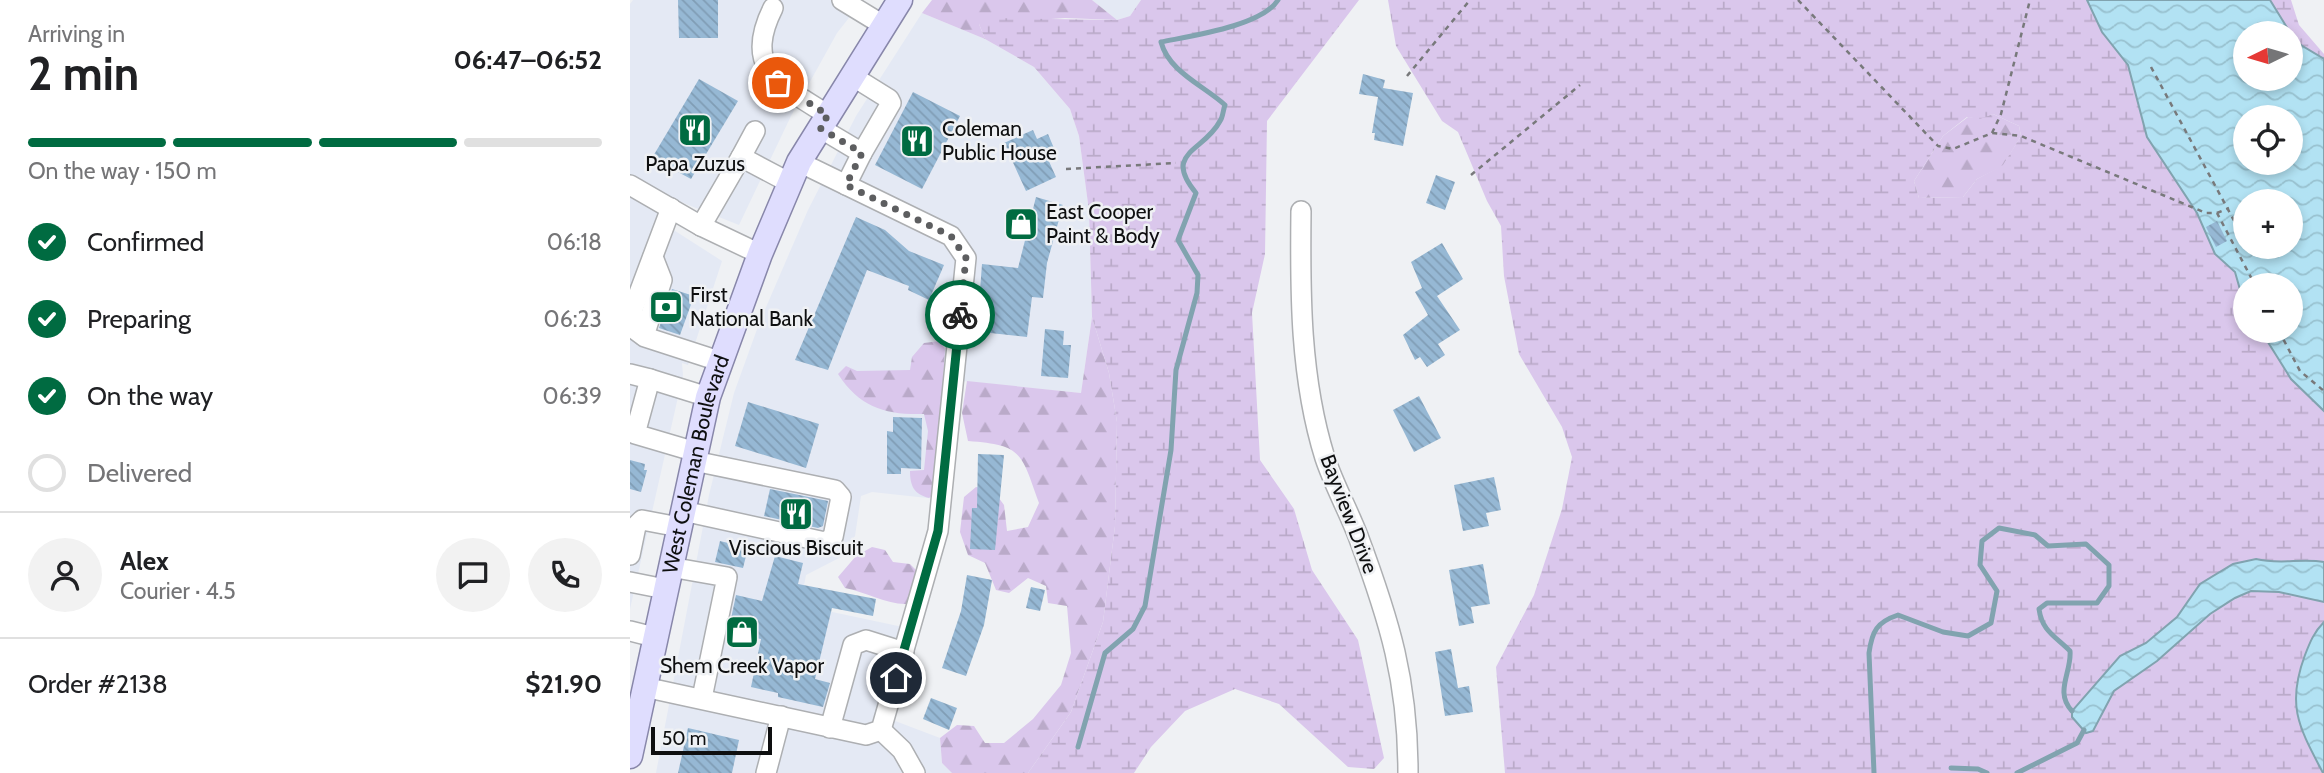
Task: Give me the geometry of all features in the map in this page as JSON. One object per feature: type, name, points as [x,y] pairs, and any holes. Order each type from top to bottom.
[{"type":"main road","name":"West Coleman Boulevard","points":[[630,756],[667,578],[708,397],[719,361],[794,173],[900,0]]},
{"type":"street","points":[[842,0],[883,25]]},
{"type":"street","points":[[773,8],[762,29],[760,43],[765,66],[778,83],[862,153]]},
{"type":"street","points":[[846,185],[891,103],[889,99],[852,76]]},
{"type":"street","points":[[701,226],[755,131]]},
{"type":"street","points":[[741,157],[846,185],[951,236],[966,258],[938,531],[881,730]]},
{"type":"street","points":[[630,185],[701,226],[760,254]]},
{"type":"street","points":[[671,208],[632,319],[634,329],[643,336],[719,361]]},
{"type":"street","name":"Bayview Drive","points":[[1301,211],[1300,290],[1304,361],[1325,459],[1392,629],[1406,698],[1408,773]]},
{"type":"street","points":[[630,374],[708,397]]},
{"type":"street","points":[[630,555],[633,531],[642,520],[681,519],[825,542],[833,537],[841,497],[835,490],[695,456],[632,433],[650,379]]},
{"type":"street","points":[[630,582],[727,577],[702,698]]},
{"type":"street","points":[[630,631],[654,637]]},
{"type":"street","points":[[830,728],[853,645],[866,640],[904,652]]},
{"type":"street","points":[[644,687],[866,735],[881,730]]},
{"type":"street","points":[[766,773],[781,716]]},
{"type":"street","points":[[881,730],[902,750],[915,773]]},
{"type":"path","points":[[1407,76],[1470,0]]},
{"type":"path","points":[[1798,0],[1938,146],[1953,149],[1992,133],[2021,136],[2206,213],[2217,213],[2229,208]]},
{"type":"path","points":[[1992,133],[2001,114],[2031,0]]},
{"type":"path","points":[[2151,67],[2233,217]]},
{"type":"path","points":[[1471,175],[1580,85]]},
{"type":"path","points":[[1066,169],[1176,163]]},
{"type":"path","points":[[2217,213],[2249,273]]},
{"type":"path","points":[[2285,343],[2300,371],[2324,391]]},
{"type":"shaded area","points":[[633,0],[863,0],[837,33],[791,116],[739,225],[681,202],[669,227],[722,261],[688,365],[682,363],[683,375],[630,609],[630,4]]},
{"type":"shaded area","points":[[1092,0],[1141,0],[1130,16],[1117,20]]},
{"type":"shaded area","points":[[922,13],[985,39],[1034,67],[1070,109],[1079,136],[1089,211],[1092,317],[1081,393],[962,381],[946,500],[872,492],[861,496],[855,536],[841,557],[806,575],[801,601],[804,606],[917,630],[890,719],[940,738],[942,763],[952,773],[656,773],[709,495],[734,393],[760,321],[808,210],[856,116]]},
{"type":"green space","points":[[932,0],[1092,0],[1117,20],[1065,18],[979,24],[985,39],[922,13]]},
{"type":"green space","points":[[1141,0],[1359,0],[1267,121],[1265,254],[1252,313],[1260,460],[1294,509],[1312,570],[1358,640],[1384,758],[1374,769],[1348,767],[1279,704],[1235,689],[1185,711],[1151,747],[1134,773],[1028,773],[1071,712],[1103,622],[1115,526],[1117,422],[1109,373],[1092,317],[1089,211],[1079,136],[1070,109],[1034,67],[985,39],[979,24],[989,18],[1117,20],[1130,16]]},
{"type":"green space","points":[[1388,0],[2087,0],[2102,32],[2128,65],[2147,137],[2197,213],[2215,254],[2235,272],[2233,343],[2268,343],[2291,379],[2324,411],[2324,622],[2305,655],[2296,688],[2296,703],[2302,729],[2323,773],[1505,773],[1496,667],[1534,595],[1562,509],[1572,457],[1562,427],[1519,354],[1504,276],[1501,226],[1487,201],[1458,132],[1442,121],[1396,46]],"holes":[[[1993,114],[2019,126],[2021,136],[2003,165],[1977,179],[1963,197],[1919,198],[1914,181],[1943,136],[1967,117],[1980,119]]]},
{"type":"green space","points":[[2270,0],[2291,0],[2298,21],[2283,21]]},
{"type":"green space","points":[[2303,30],[2324,54],[2324,59],[2303,46]]},
{"type":"green space","points":[[1993,114],[2019,126],[2021,136],[2003,166],[1977,179],[1963,197],[1919,198],[1914,181],[1943,136],[1968,117],[1980,118]]},
{"type":"green space","points":[[1092,317],[1109,373],[1117,422],[1115,526],[1103,622],[1071,712],[1028,773],[952,773],[942,763],[940,738],[957,725],[974,726],[985,743],[1004,743],[1033,719],[1061,685],[1071,653],[1067,606],[1048,603],[1046,586],[1028,578],[1009,593],[996,590],[985,563],[968,555],[960,532],[964,497],[976,487],[993,490],[1004,505],[1007,531],[1028,527],[1039,503],[1023,462],[1017,455],[1000,445],[968,441],[962,413],[967,381],[1081,393]]},
{"type":"green space","points":[[940,341],[945,349],[936,492],[929,498],[916,492],[910,476],[910,471],[924,470],[928,431],[924,414],[898,413],[875,407],[855,395],[838,374],[846,366],[857,371],[910,370],[912,357],[924,343]]},
{"type":"green space","points":[[872,547],[885,550],[893,562],[910,564],[920,574],[907,604],[845,588],[838,577],[856,556]]},
{"type":"water","points":[[2087,0],[2270,0],[2283,21],[2233,21],[2233,91],[2303,91],[2303,46],[2324,59],[2324,411],[2291,379],[2268,343],[2303,343],[2303,273],[2235,273],[2215,254],[2197,213],[2147,137],[2128,65],[2102,32]]},
{"type":"water","points":[[2256,559],[2324,562],[2324,602],[2279,592],[2251,591],[2235,598],[2210,614],[2157,661],[2114,691],[2093,731],[2086,733],[2072,717],[2072,711],[2120,656],[2146,643],[2177,617],[2200,584],[2233,564]]},
{"type":"water","points":[[2324,622],[2323,773],[2302,729],[2296,703],[2296,688],[2305,655]]},
{"type":"building","points":[[678,0],[718,0],[718,38],[679,38]]},
{"type":"building","points":[[1363,74],[1385,80],[1383,88],[1413,93],[1403,146],[1374,140],[1375,133],[1372,133],[1378,97],[1359,94]]},
{"type":"building","name":"Papa Zuzus","points":[[699,79],[738,101],[691,179],[652,158]]},
{"type":"building","name":"Coleman Public House","points":[[913,92],[960,116],[922,189],[875,165]]},
{"type":"building","points":[[1033,130],[1037,139],[1048,134],[1056,153],[1047,157],[1056,177],[1026,191],[1004,143]]},
{"type":"building","points":[[1436,175],[1455,182],[1445,210],[1426,203]]},
{"type":"building","points":[[1036,197],[1063,205],[1047,263],[1043,298],[1032,297],[1027,337],[981,332],[985,292],[980,291],[982,264],[1018,268]]},
{"type":"building","points":[[856,217],[885,230],[909,251],[944,265],[929,300],[908,290],[909,286],[867,270],[828,370],[795,360]]},
{"type":"building","points":[[2217,221],[2227,241],[2216,247],[2206,227]]},
{"type":"building","points":[[1442,243],[1463,279],[1437,296],[1460,330],[1438,344],[1445,355],[1427,367],[1420,357],[1415,360],[1403,335],[1428,315],[1415,292],[1422,288],[1411,262]]},
{"type":"building","name":"First National Bank","points":[[672,289],[694,296],[680,335],[659,328]]},
{"type":"building","points":[[1045,329],[1064,331],[1063,345],[1071,345],[1068,378],[1041,376]]},
{"type":"building","points":[[1419,396],[1441,438],[1414,452],[1393,410]]},
{"type":"building","points":[[748,402],[819,424],[806,468],[735,446]]},
{"type":"building","points":[[893,417],[922,418],[921,469],[901,468],[901,474],[887,474],[887,431],[893,432]]},
{"type":"building","points":[[978,454],[1004,455],[995,550],[970,549],[972,508],[977,508]]},
{"type":"building","points":[[630,460],[645,464],[644,470],[647,470],[641,492],[630,489]]},
{"type":"building","points":[[1494,477],[1501,510],[1486,513],[1489,526],[1463,531],[1454,485]]},
{"type":"building","name":"Viscious Biscuit","points":[[770,489],[828,501],[823,526],[818,528],[764,516]]},
{"type":"building","points":[[720,541],[748,548],[743,568],[715,562]]},
{"type":"building","points":[[775,556],[803,563],[798,584],[876,599],[873,616],[832,608],[815,679],[830,683],[823,707],[778,697],[778,693],[751,687],[761,639],[728,633],[736,595],[762,601]]},
{"type":"building","points":[[1483,564],[1490,604],[1471,607],[1474,623],[1459,626],[1449,570]]},
{"type":"building","points":[[967,575],[992,580],[984,625],[966,676],[942,668],[961,611]]},
{"type":"building","points":[[1031,587],[1045,590],[1040,611],[1026,608]]},
{"type":"building","points":[[1451,649],[1458,688],[1469,686],[1473,712],[1445,716],[1435,652]]},
{"type":"building","points":[[931,698],[957,708],[949,730],[923,719]]},
{"type":"building","points":[[688,728],[739,740],[732,773],[678,773]]},
{"type":"waterway","points":[[1078,747],[1105,653],[1133,629],[1145,606],[1171,450],[1176,370],[1197,293],[1198,275],[1178,240],[1196,193],[1183,169],[1184,160],[1213,131],[1221,119],[1225,105],[1179,70],[1171,62],[1161,42],[1242,23],[1270,9],[1278,0]]},
{"type":"waterway","points":[[1874,773],[1869,653],[1874,633],[1880,624],[1898,615],[1943,632],[1968,636],[1991,623],[1997,591],[1980,565],[1982,541],[1999,528],[2035,535],[2048,546],[2086,544],[2109,565],[2109,586],[2097,603],[2047,603],[2039,609],[2046,628],[2070,651],[2064,697],[2072,711]]},
{"type":"waterway","points":[[2017,773],[2077,743],[2084,730]]},
{"type":"waterway","points":[[1951,768],[1978,769],[1987,773]]},
{"type":"way so far","points":[[778,83],[828,115],[820,128],[862,153],[846,185],[951,236],[966,258],[960,315]]},
{"type":"place","name":"Papa Zuzus","points":[[695,130]]},
{"type":"place","name":"Coleman Public House","points":[[917,141]]},
{"type":"place","name":"East Cooper Paint & Body","points":[[1021,224]]},
{"type":"place","name":"First National Bank","points":[[666,307]]},
{"type":"place","name":"Viscious Biscuit","points":[[796,514]]},
{"type":"place","name":"Shem Creek Vapor","points":[[742,632]]},
{"type":"route","points":[[896,678],[938,531],[960,315]]}]
